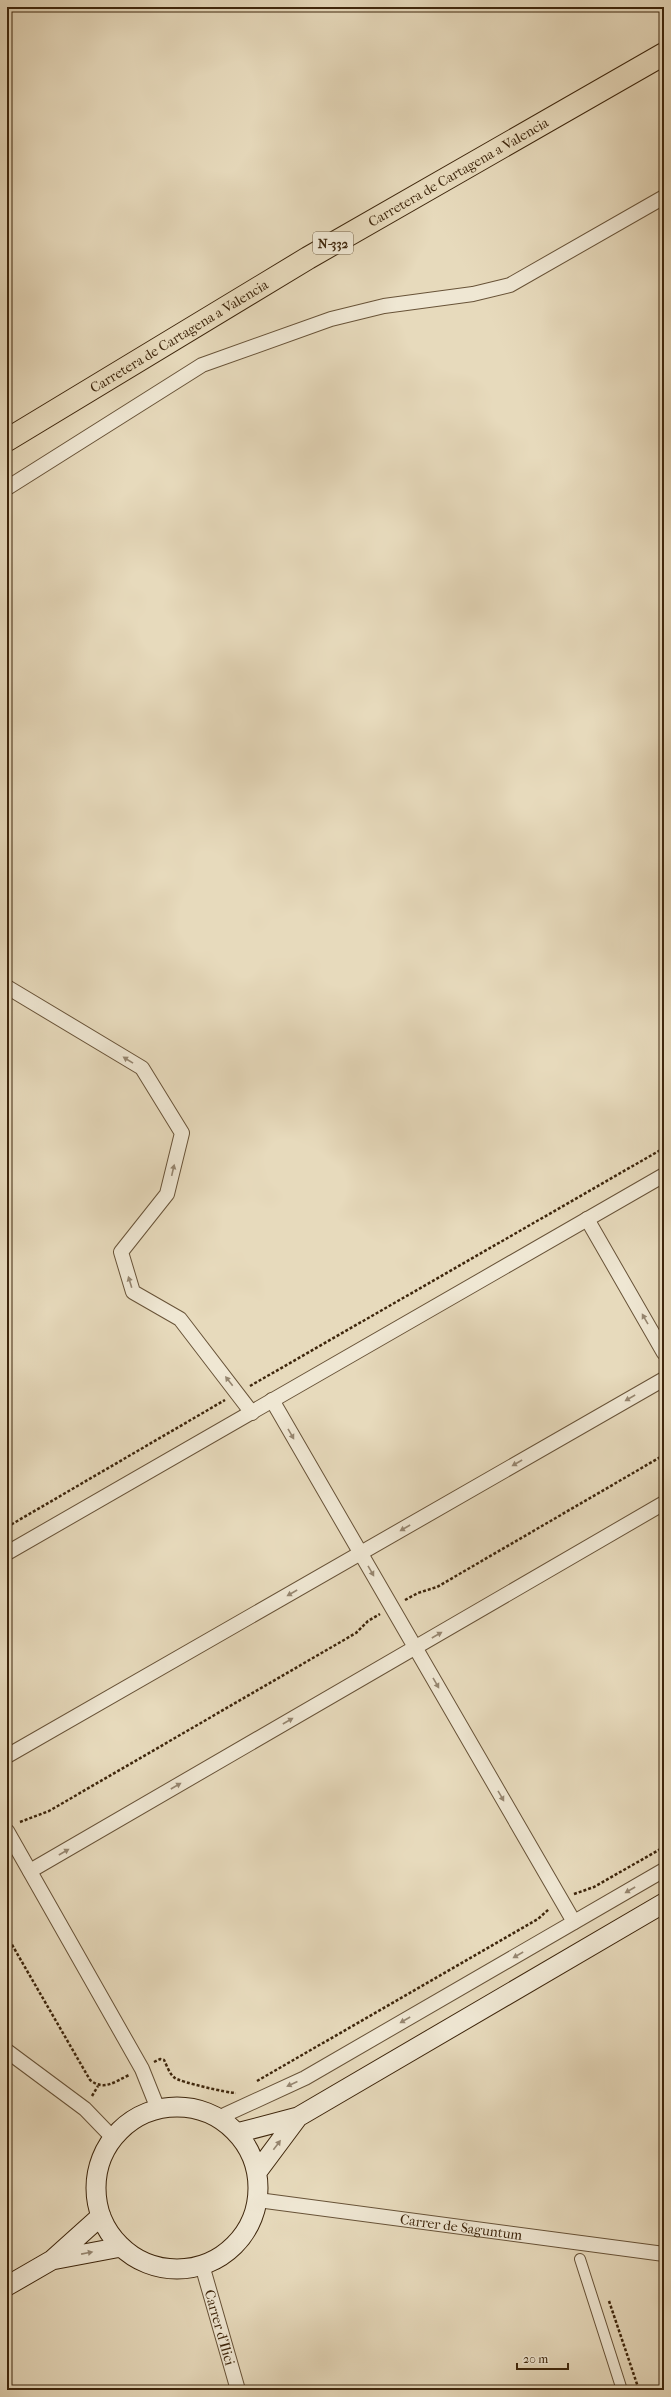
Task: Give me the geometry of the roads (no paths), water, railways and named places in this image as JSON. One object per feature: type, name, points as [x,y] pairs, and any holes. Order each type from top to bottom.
[{"type":"highway","name":"Carretera de Cartagena a Valencia","points":[[7,440],[308,258],[664,54]]},
{"type":"main road","points":[[237,2133],[298,2117],[664,1903]]},
{"type":"main road","points":[[187,2107],[218,2118],[237,2133],[250,2151],[257,2172],[258,2200],[251,2221],[239,2240],[222,2256],[202,2265],[181,2269],[159,2267],[138,2259],[121,2247],[109,2233],[101,2216],[96,2189],[100,2162],[113,2138],[133,2120],[158,2109],[187,2107]]},
{"type":"main road","points":[[257,2172],[298,2117]]},
{"type":"main road","points":[[7,2286],[52,2260],[101,2216]]},
{"type":"main road","points":[[52,2260],[121,2247]]},
{"type":"street","points":[[7,488],[202,365],[331,319],[384,306],[473,294],[510,285],[664,197]]},
{"type":"street","points":[[7,987],[142,1068],[182,1133],[167,1194],[121,1252],[133,1292],[180,1318],[252,1413]]},
{"type":"street","points":[[7,1553],[664,1175]]},
{"type":"street","points":[[587,1219],[664,1353]]},
{"type":"street","points":[[7,1756],[664,1379]]},
{"type":"street","points":[[272,1400],[574,1922]]},
{"type":"street","points":[[30,1871],[664,1503]]},
{"type":"street","points":[[10,1828],[30,1871],[142,2068],[158,2109]]},
{"type":"street","points":[[218,2118],[305,2078],[664,1870]]},
{"type":"street","points":[[7,2051],[85,2109],[113,2138]]},
{"type":"street","name":"Carrer de Saguntum","points":[[258,2200],[664,2254]]},
{"type":"street","points":[[580,2259],[622,2390]]},
{"type":"street","name":"Carrer d'Ilici","points":[[202,2265],[238,2390]]}]
